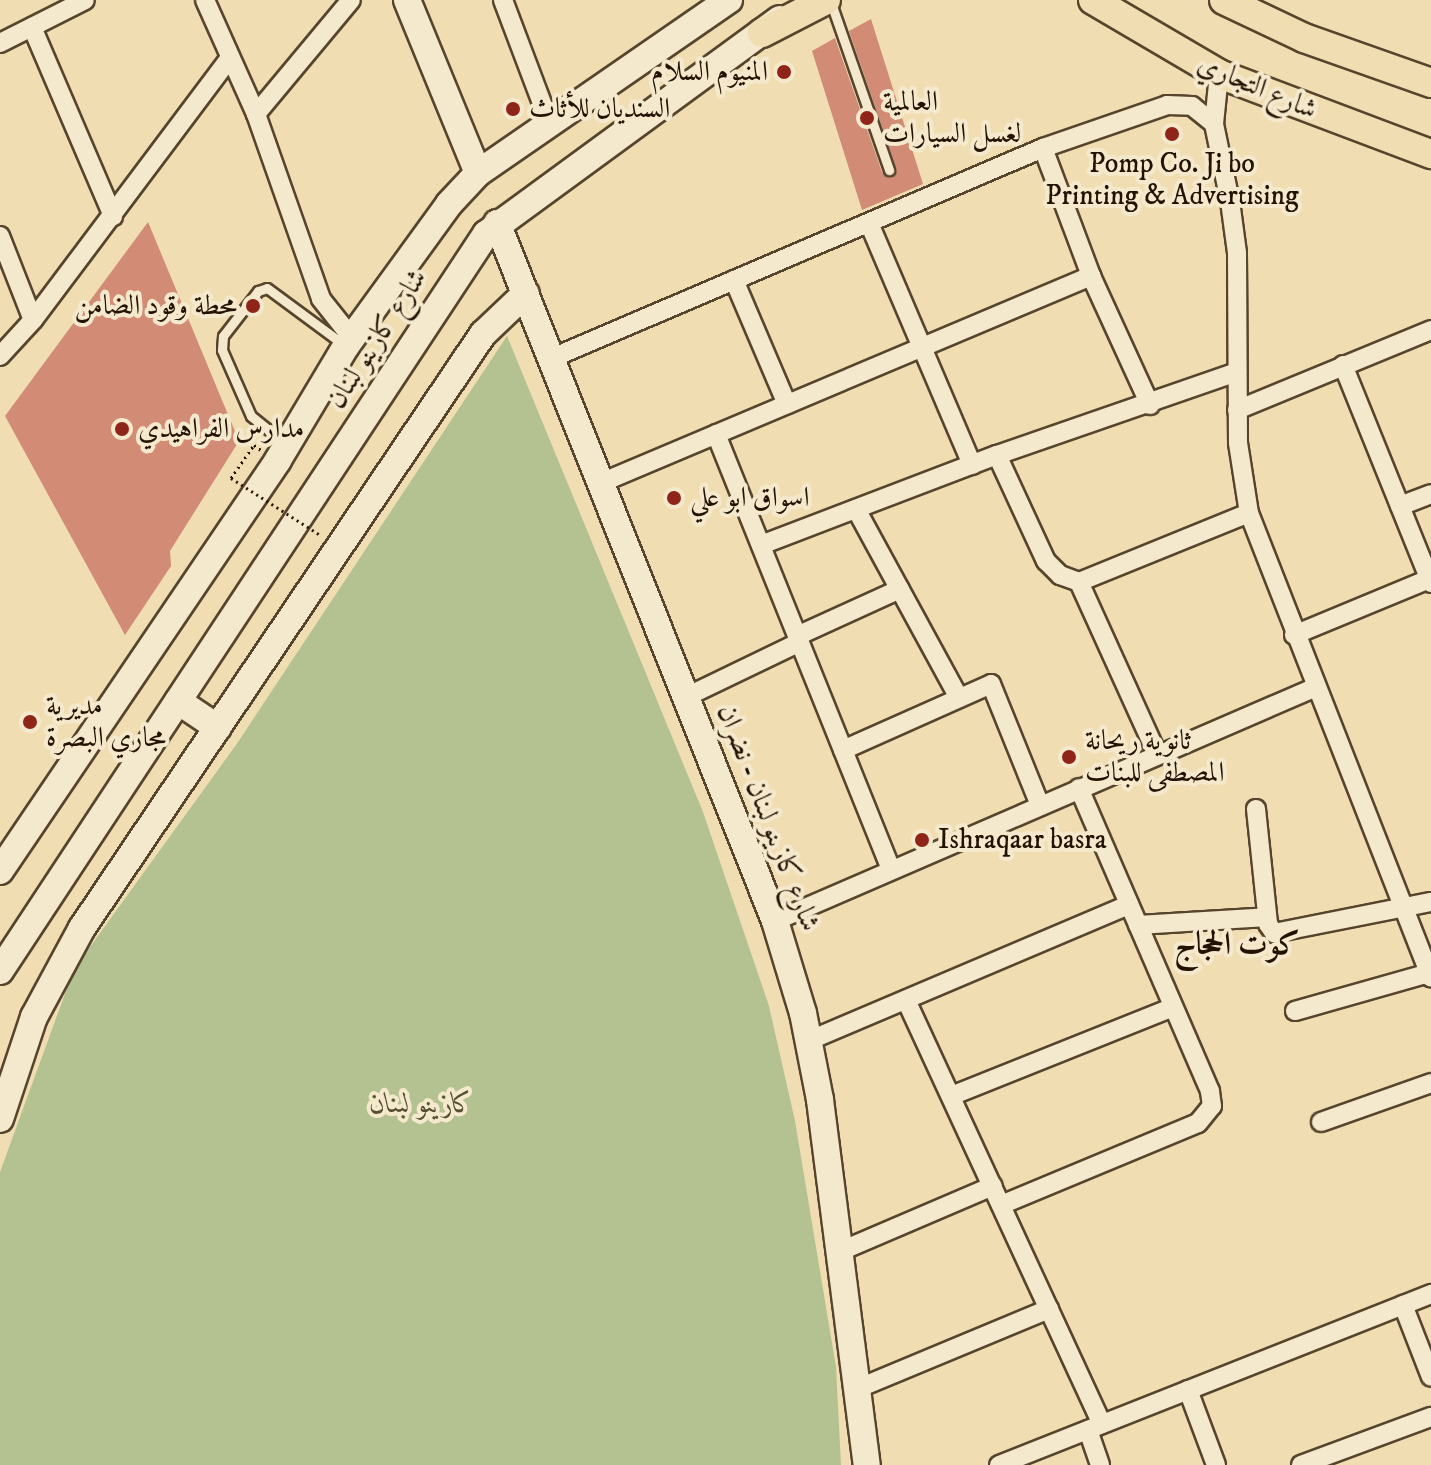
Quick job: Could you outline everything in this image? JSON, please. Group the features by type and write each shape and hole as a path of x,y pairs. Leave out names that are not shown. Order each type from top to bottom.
{"main road":[{"path":"762,33 828,0"},
{"path":"1224,0 1304,38 1426,76"},
{"name":"شارع التجاري","path":"1094,2 1219,74 1431,154"}],"street":[{"path":"0,43 85,0"},
{"path":"205,0 228,60 256,114 321,299 349,342"},
{"path":"256,114 351,0"},
{"path":"407,0 478,173"},
{"path":"503,0 549,122"},
{"name":"شارع كازينو لبنان","path":"0,871 288,445 349,342 449,204 478,173 729,0"},
{"name":"شارع كازينو لبنان","path":"0,971 475,248 497,223 805,0"},
{"path":"32,27 113,216"},
{"path":"0,356 33,320 228,60"},
{"path":"1219,74 1214,124 1237,253 1237,410 1249,513 1294,635 1430,976 1295,1011"},
{"path":"552,358 1043,148 1167,105 1192,106 1214,124"},
{"path":"1043,148 1091,276 1150,405"},
{"name":"شارع كازينو لبنان - نضران","path":"497,223 603,482 775,921 808,1041 841,1251 867,1465"},
{"path":"869,223 919,349 972,465"},
{"path":"0,236 33,320"},
{"path":"603,482 1091,276"},
{"path":"734,280 787,404"},
{"path":"0,1119 26,1037 64,957 483,334 526,293"},
{"path":"1237,410 1431,330"},
{"path":"1294,635 1430,581 1343,365"},
{"path":"761,545 997,455 1150,405 1237,372"},
{"path":"716,434 891,870"},
{"path":"997,455 1046,561 1060,575 1079,582 1249,513"},
{"path":"1400,506 1431,494"},
{"path":"856,509 959,698"},
{"path":"1079,582 1157,754"},
{"path":"688,696 900,589"},
{"path":"843,750 991,684 1040,805"},
{"path":"775,921 1316,687"},
{"path":"178,701 218,728"},
{"path":"1001,1205 1204,1119 1213,1098 1079,788"},
{"path":"1256,809 1267,917 1270,929 1280,935 1431,902"},
{"path":"808,1041 1129,905"},
{"path":"1138,925 1267,917"},
{"path":"906,1000 1049,1309 1095,1427 1100,1465"},
{"path":"951,1096 1173,1007"},
{"path":"1321,1122 1431,1083"},
{"path":"841,1251 993,1186"},
{"path":"999,1465 1431,1294"},
{"path":"1403,1305 1431,1377"},
{"path":"859,1388 1049,1309"},
{"path":"1188,1390 1216,1465"},
{"path":"1301,1465 1334,1459 1431,1417"}],"lane":[{"path":"828,0 889,170"},
{"path":"288,445 251,416 222,350 223,336 258,291 267,288 349,342"}],"path":[{"path":"254,445 231,478 320,535"}],"green space":[{"name":"كازينو لبنان","path":"507,336 703,812 769,1006 795,1121 836,1367 841,1465 0,1465 0,1172 74,969 236,745"}],"building":[{"name":"العالمية لغسل السيارات","path":"871,19 923,184 862,210 812,51 835,38 882,172 892,177 896,168 849,31"},
{"name":"مدارس الفراهيدي","path":"148,222 239,441 170,551 171,566 125,635 5,416"}],"place":[{"name":"المنيوم السلام","path":"784,72"},
{"name":"السنديان للأثاث","path":"513,109"},
{"name":"العالمية لغسل السيارات","path":"867,118"},
{"name":"Pomp Co. Ji bo Printing & Advertising","path":"1172,134"},
{"name":"محطة وقود الضامن","path":"253,306"},
{"name":"مدارس الفراهيدي","path":"122,429"},
{"name":"اسواق ابو علي","path":"674,498"},
{"name":"مديرية مجاري البصرة","path":"30,722"},
{"name":"ثانوية ريحانة المصطفى للبنات","path":"1069,757"},
{"name":"Ishraqaar basra","path":"922,840"}],"district":[{"name":"كوت الحجاج","path":"1237,945"}]}
